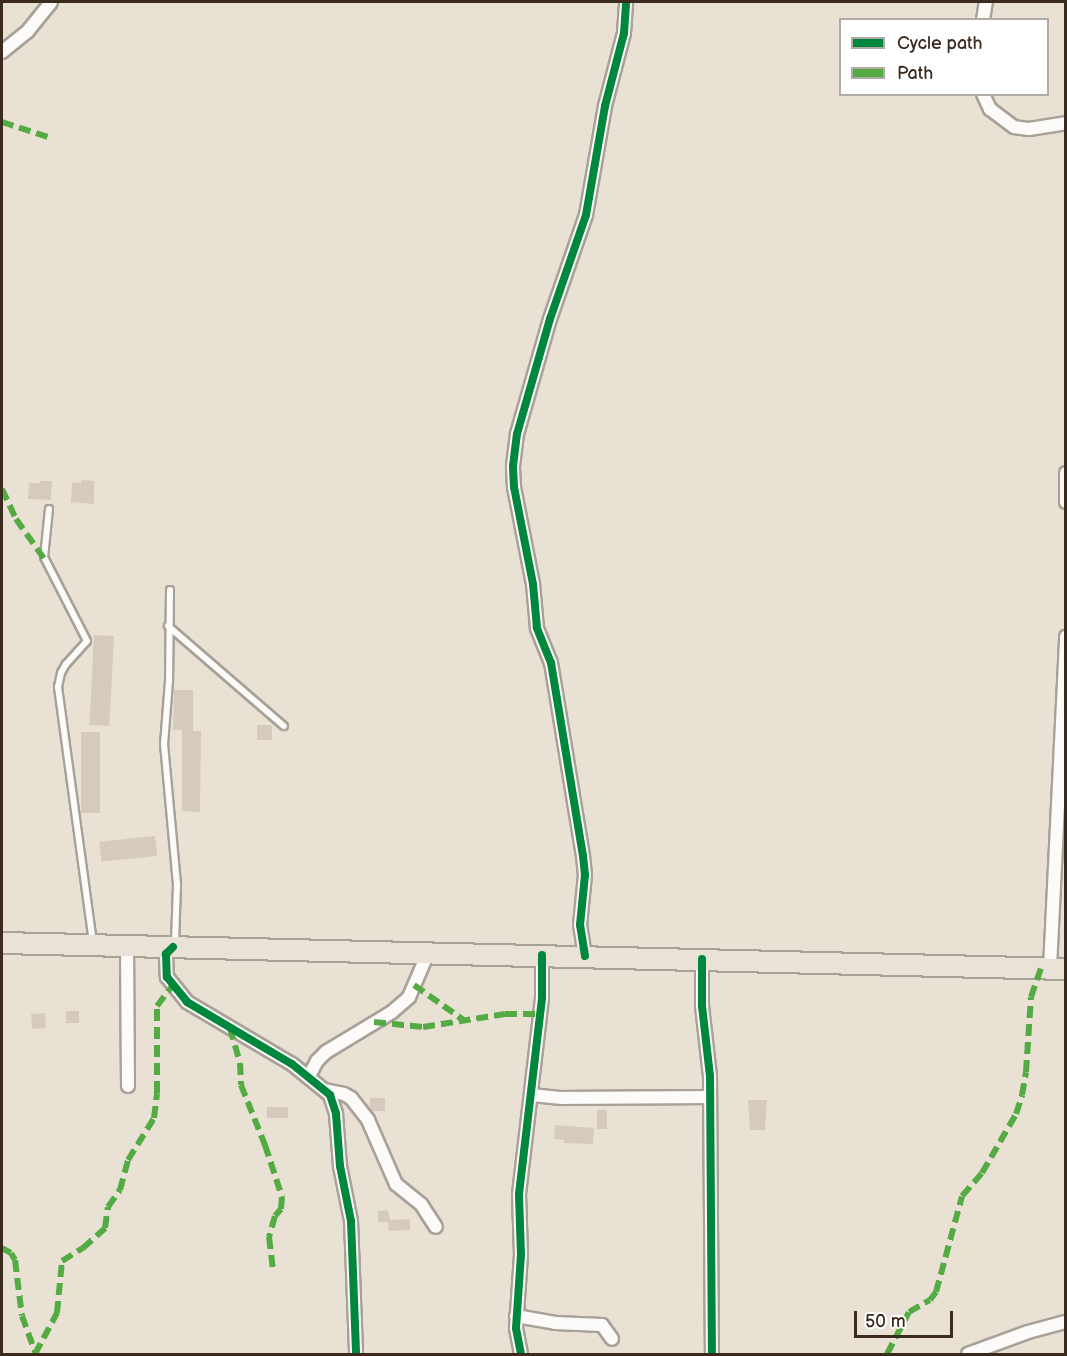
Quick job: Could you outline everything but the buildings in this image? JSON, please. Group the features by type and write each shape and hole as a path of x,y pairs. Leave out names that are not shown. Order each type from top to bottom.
{"main road":[{"path":"2,943 1058,969"}],"street":[{"path":"2,52 27,32 51,2"},
{"path":"585,956 580,925 585,875 583,856 551,663 537,628 533,584 513,487 513,466 517,434 534,374 586,215 605,106 624,33 626,2"},
{"path":"983,18 986,2"},
{"path":"984,96 990,109 1014,127 1029,129 1065,123"},
{"path":"1065,473 1065,502"},
{"path":"1058,969 1065,636"},
{"path":"127,945 128,1086"},
{"path":"174,947 166,954 166,977 187,1002 309,1076 330,1095 336,1114 340,1166 351,1221 356,1354"},
{"path":"309,1076 317,1061 326,1052 392,1012 409,997 428,952"},
{"path":"521,1354 517,1341 516,1316 521,1255 519,1194 531,1095 533,1056 542,998 542,955"},
{"path":"702,959 702,1006 710,1076 708,1097 712,1354"},
{"path":"325,1090 344,1094 368,1119 396,1184 420,1204 436,1227"},
{"path":"531,1095 562,1098 708,1097"},
{"path":"516,1316 555,1323 602,1325 612,1339"},
{"path":"968,1354 1028,1332 1065,1322"}],"lane":[{"path":"49,509 44,557 87,641 66,664 58,687 93,945"},
{"path":"170,590 169,681 164,744 177,885 174,947"},
{"path":"168,626 284,726"}],"marked path":[{"path":"2,122 48,137"},
{"path":"2,489 16,519 45,560"},
{"path":"887,1354 909,1312 930,1300 936,1292 962,1196 982,1173 1016,1114 1026,1072 1031,997 1041,968"},
{"path":"414,985 465,1021"},
{"path":"35,1354 57,1313 62,1261 83,1248 105,1228 108,1207 120,1190 128,1160 154,1118 157,1093 157,1006 172,986"},
{"path":"374,1022 423,1027 505,1014 540,1014"},
{"path":"230,1028 240,1063 241,1085 265,1145 282,1197 281,1209 275,1216 269,1237 273,1271"},
{"path":"2,1248 11,1253 15,1260 22,1316 35,1352"}],"cycle path":[{"path":"585,956 580,925 585,875 583,856 551,663 537,628 533,584 514,487 513,466 517,434 550,319 586,215 605,106 624,33 626,2"},
{"path":"173,947 166,954 167,977 187,1002 292,1064 330,1095 336,1114 340,1166 351,1221 356,1354"},
{"path":"521,1354 516,1328 521,1255 519,1194 542,998 542,955"},
{"path":"702,959 702,1006 710,1076 712,1354"}]}
